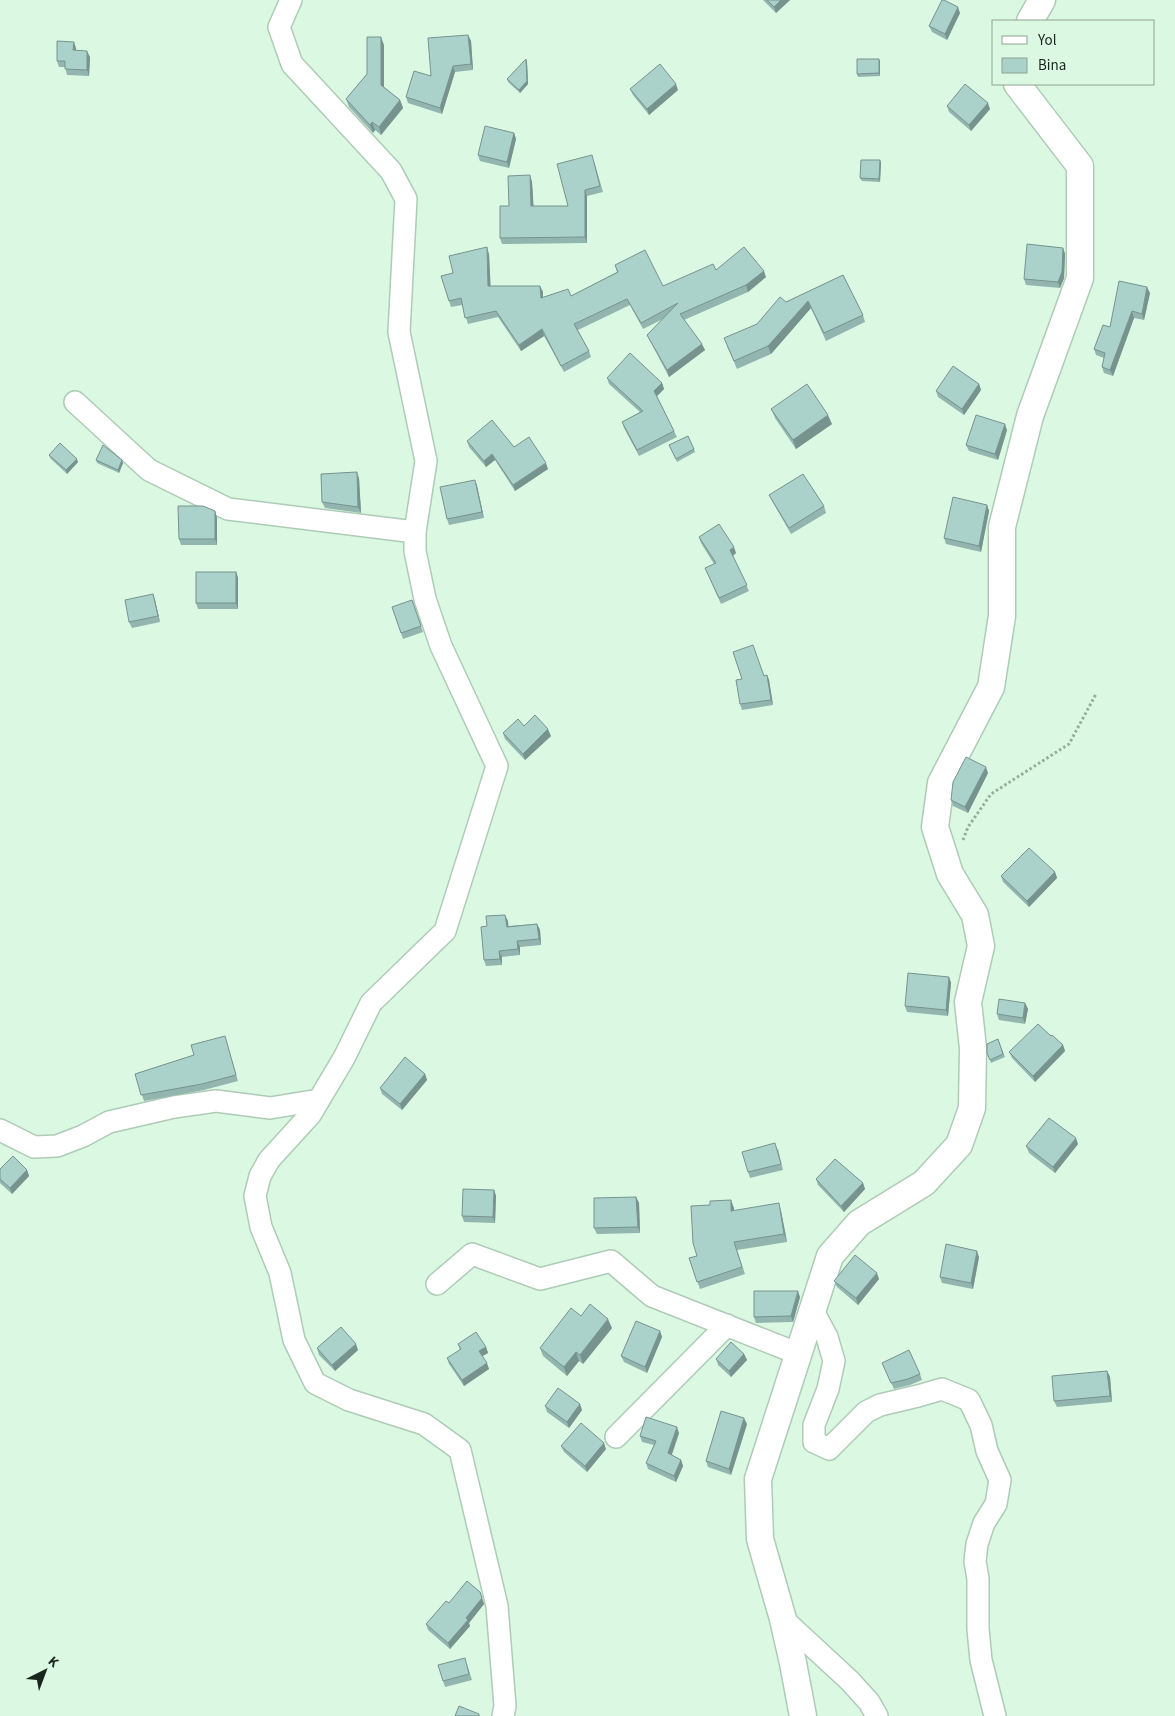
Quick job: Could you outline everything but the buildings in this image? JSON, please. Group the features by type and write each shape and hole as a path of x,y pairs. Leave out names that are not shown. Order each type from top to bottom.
{"street":[{"path":"291,0 279,27 292,64 391,171 406,198 399,332 426,461 415,532 415,551 425,599 442,646 497,766 445,932 370,1003 344,1058 310,1115 269,1160 260,1176 255,1196 260,1227 280,1273 294,1340 315,1383 349,1400 424,1424 460,1450 497,1606 505,1706 503,1716"},
{"path":"1031,20 1042,0"},
{"path":"803,1716 783,1619 760,1539 758,1479 830,1256 859,1223 924,1183 959,1145 972,1108 973,1048 968,1002 981,946 975,915 950,874 936,827 942,783 991,687 1002,616 1002,527 1030,416 1080,278 1080,166 1018,85"},
{"path":"75,402 149,470 228,510 415,532"},
{"path":"0,1130 34,1147 57,1146 110,1122 174,1107 216,1100 270,1108 319,1100"},
{"path":"437,1284 472,1254 540,1279 611,1261 652,1296 799,1354"},
{"path":"813,1311 827,1337 834,1361 828,1389 814,1425 814,1442 829,1449 866,1412 880,1405 942,1389 969,1400 982,1425 987,1451 1000,1480 996,1504 984,1523 977,1544 976,1562 980,1660 995,1716"},
{"path":"616,1437 727,1325"},
{"path":"783,1619 850,1681 869,1702 877,1716"}],"path":[{"path":"962,842 968,827 991,794 1069,744 1096,694"}]}
